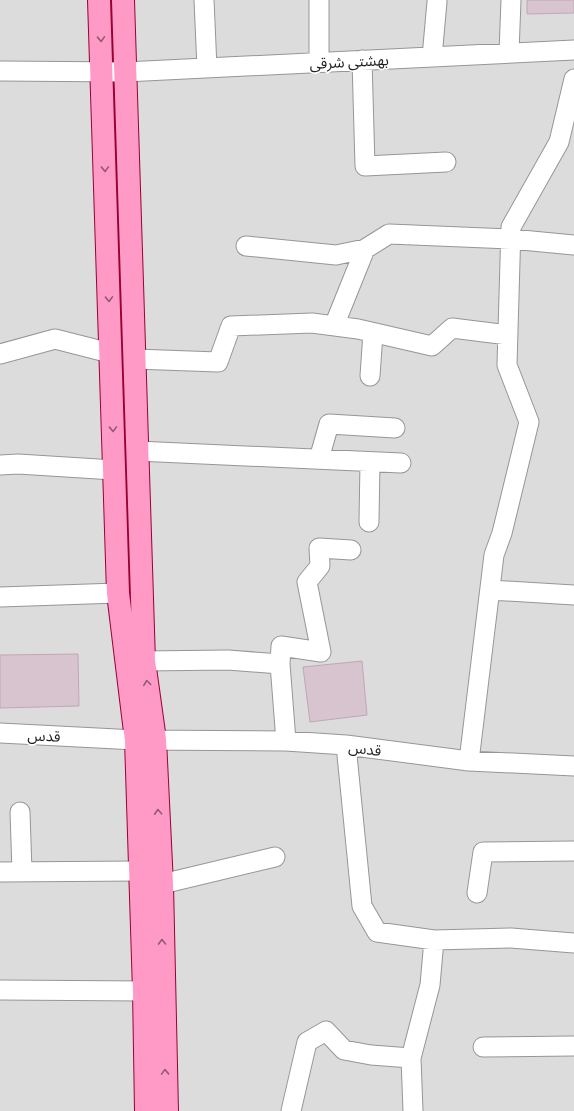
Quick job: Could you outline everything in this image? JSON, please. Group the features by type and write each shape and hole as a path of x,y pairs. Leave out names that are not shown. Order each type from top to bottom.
{"main road":[{"path":"99,0 118,593 145,740 162,884 167,1111"},
{"path":"123,0 144,661 145,740 140,870 146,1111"}],"street":[{"path":"204,0 207,68"},
{"path":"319,0 319,62"},
{"path":"509,53 510,0"},
{"path":"432,57 437,2"},
{"name":"بهشتی شرقی","path":"102,72 574,50"},
{"path":"362,60 364,166 446,162"},
{"path":"0,71 102,72"},
{"path":"469,761 494,555 502,532 529,422 507,365 511,226 559,142 574,79"},
{"path":"246,246 336,255 365,249 389,234 511,239 574,245"},
{"path":"334,326 365,249"},
{"path":"134,359 218,362 231,326 312,323 373,333 432,346 452,328 508,335"},
{"path":"370,376 373,333"},
{"path":"0,354 55,338 110,353"},
{"path":"319,460 329,424 395,428"},
{"path":"137,451 401,463"},
{"path":"369,522 370,462"},
{"path":"0,465 18,464 114,470"},
{"path":"286,741 280,646 321,652 307,582 320,566 319,548 351,550"},
{"path":"490,590 574,595"},
{"path":"0,597 118,593"},
{"path":"144,661 228,660 280,664"},
{"name":"قدس","path":"0,733 145,740 286,741 346,745 469,761 574,766"},
{"path":"346,745 362,906 377,932 434,940 510,938 574,943"},
{"path":"20,812 22,871"},
{"path":"477,893 483,852 574,851"},
{"path":"162,884 275,857"},
{"path":"0,872 140,870"},
{"path":"413,1111 411,1058 430,985 434,940"},
{"path":"0,990 144,991"},
{"path":"291,1111 306,1042 326,1031 344,1050 371,1055 411,1058"},
{"path":"483,1047 574,1046"}],"shaded area":[{"path":"0,0 574,0 574,1111 0,1111"}],"building":[{"path":"527,0 574,0 574,13 527,14"},
{"path":"78,654 79,706 0,708 0,655"},
{"path":"362,661 367,715 310,722 303,667"}]}
